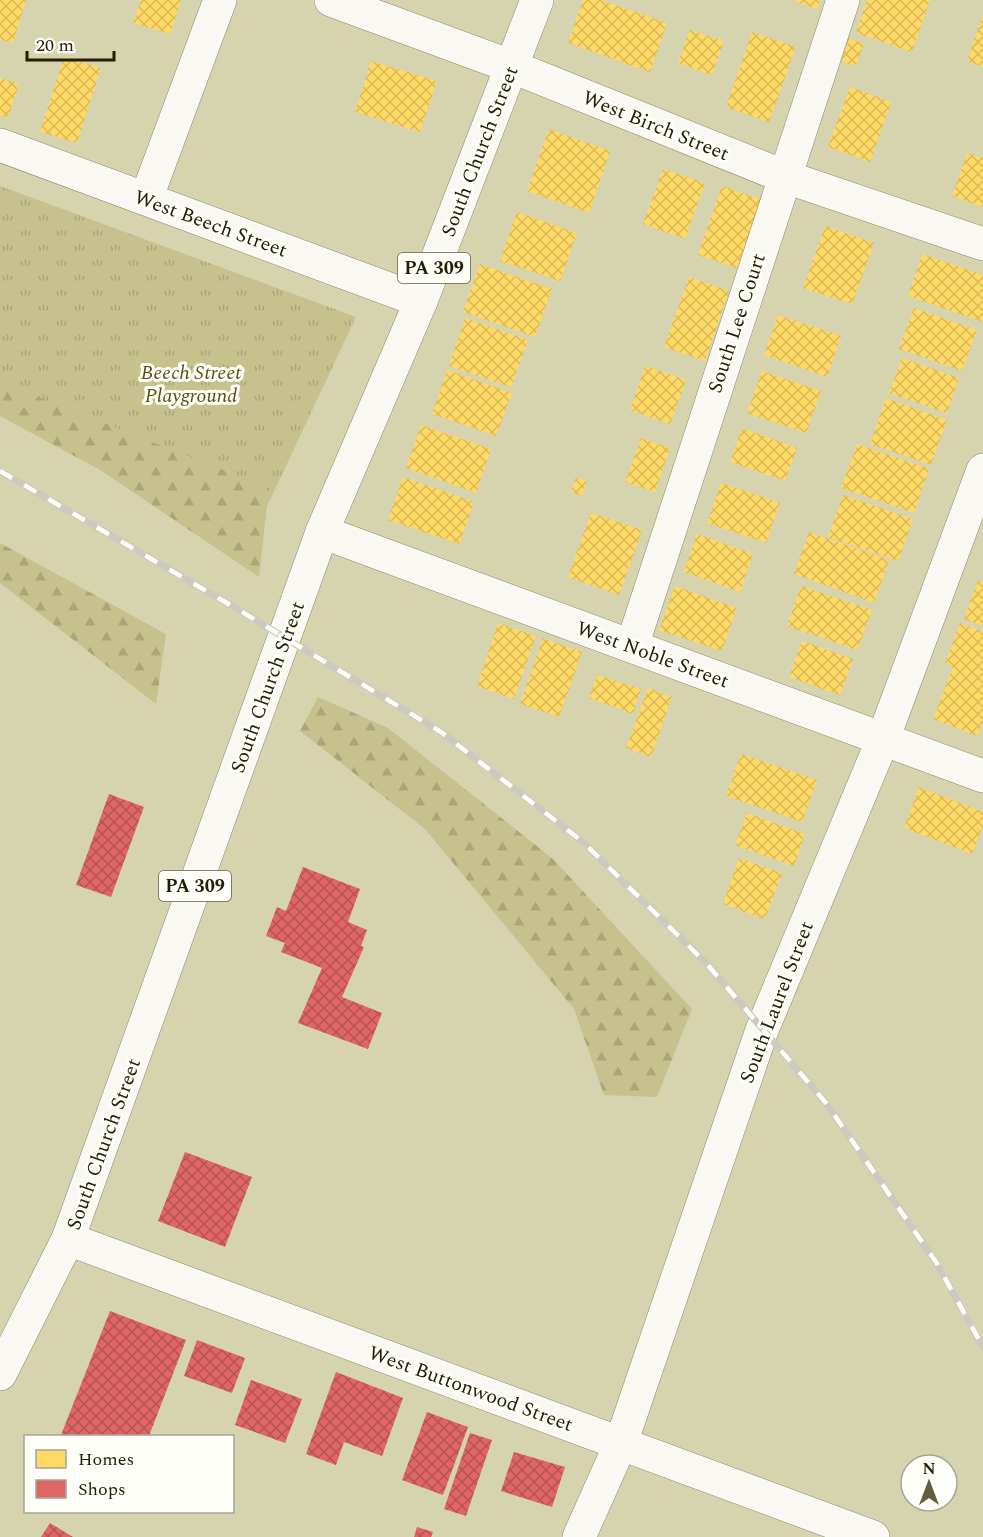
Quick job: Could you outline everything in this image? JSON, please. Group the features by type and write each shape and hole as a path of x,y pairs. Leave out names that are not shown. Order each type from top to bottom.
{"main road":[{"path":"146,199 220,0"},
{"name":"West Birch Street","path":"330,0 513,67 783,176 983,243"},
{"name":"South Church Street","path":"0,1374 68,1239 322,532 421,301 537,0"},
{"name":"South Lee Court","path":"632,646 783,176 843,0"},
{"name":"West Beech Street","path":"0,145 421,301"},
{"name":"South Laurel Street","path":"579,1537 621,1443 762,1030 883,739 977,503 983,470"},
{"name":"West Noble Street","path":"322,532 983,776"},
{"name":"West Buttonwood Street","path":"68,1239 873,1537"}],"green space":[{"name":"Beech Street Playground","path":"0,186 356,317 246,551 0,412"},
{"path":"0,382 269,488 259,577 100,470 0,416"},
{"path":"0,543 166,634 156,704 0,583"},
{"path":"318,697 388,728 553,859 692,1009 657,1097 604,1095 574,1009 425,829 300,731"}],"building: Homes":[{"path":"0,0 26,0 13,43 0,39"},
{"path":"141,0 181,0 170,34 133,23"},
{"path":"583,0 601,0 667,23 650,72 568,43"},
{"path":"792,0 820,0 817,9"},
{"path":"867,0 930,0 912,52 856,33"},
{"path":"983,15 983,67 967,61"},
{"path":"690,30 724,41 712,75 678,63"},
{"path":"752,32 796,47 769,122 726,107"},
{"path":"842,36 864,44 856,66 834,59"},
{"path":"64,57 101,68 77,143 40,132"},
{"path":"371,61 437,81 420,132 355,112"},
{"path":"0,78 19,84 8,118 0,116"},
{"path":"850,87 891,102 870,162 828,147"},
{"path":"549,129 610,151 589,213 527,191"},
{"path":"967,153 983,158 983,207 952,196"},
{"path":"663,169 705,183 685,239 643,224"},
{"path":"722,186 768,202 744,271 698,255"},
{"path":"517,212 577,233 560,281 500,261"},
{"path":"825,226 874,243 852,304 803,288"},
{"path":"922,254 983,275 983,322 908,296"},
{"path":"480,264 552,289 535,337 463,312"},
{"path":"689,277 729,291 705,361 664,347"},
{"path":"914,308 977,330 962,371 899,349"},
{"path":"778,315 841,336 827,377 764,355"},
{"path":"465,318 528,340 511,387 449,366"},
{"path":"902,358 959,378 947,413 889,393"},
{"path":"645,366 686,380 670,424 630,410"},
{"path":"447,370 512,393 496,436 432,414"},
{"path":"762,371 821,391 806,433 747,413"},
{"path":"886,398 947,420 931,465 870,444"},
{"path":"421,425 491,449 476,493 406,468"},
{"path":"742,428 797,448 785,481 730,462"},
{"path":"641,438 670,448 655,492 625,482"},
{"path":"857,444 929,469 914,513 841,488"},
{"path":"403,477 474,502 459,544 388,520"},
{"path":"576,477 587,481 582,496 571,492"},
{"path":"721,483 780,503 766,543 707,523"},
{"path":"843,495 913,519 898,561 828,537"},
{"path":"591,513 642,530 619,595 568,577"},
{"path":"809,532 889,560 874,603 794,574"},
{"path":"697,534 753,554 740,592 684,572"},
{"path":"978,580 983,582 983,626 964,619"},
{"path":"675,586 737,608 722,651 659,630"},
{"path":"801,586 872,610 857,650 787,626"},
{"path":"498,623 536,636 514,699 477,686"},
{"path":"960,623 983,632 983,722 977,736 933,719 953,667 945,663"},
{"path":"543,638 582,652 559,717 520,704"},
{"path":"802,641 853,659 840,695 789,677"},
{"path":"597,675 641,689 633,714 589,698"},
{"path":"648,688 672,697 651,757 626,748"},
{"path":"741,754 817,780 802,822 726,796"},
{"path":"919,787 983,812 983,825 972,854 904,828"},
{"path":"747,813 805,834 794,866 735,845"},
{"path":"739,858 782,873 765,919 723,904"}],"building: Shops":[{"path":"109,794 144,807 111,897 76,885"},
{"path":"303,867 360,889 348,922 367,930 361,946 364,947 342,997 382,1013 368,1049 298,1023 322,968 281,952 285,943 266,936 277,907 286,911"},
{"path":"185,1152 252,1177 225,1247 158,1221"},
{"path":"110,1311 186,1340 149,1435 61,1435"},
{"path":"197,1340 245,1358 232,1393 184,1376"},
{"path":"336,1372 403,1398 382,1456 344,1442 336,1465 306,1454"},
{"path":"251,1380 302,1399 285,1443 235,1425"},
{"path":"427,1412 468,1427 443,1495 402,1480"},
{"path":"470,1433 492,1440 466,1516 444,1509"},
{"path":"514,1452 565,1467 552,1507 501,1491"},
{"path":"50,1523 73,1537 41,1537"},
{"path":"417,1527 433,1532 431,1537 414,1537"}],"railway":[{"path":"0,471 239,610 441,732 583,842 706,963 826,1103 936,1262 983,1347"}]}
